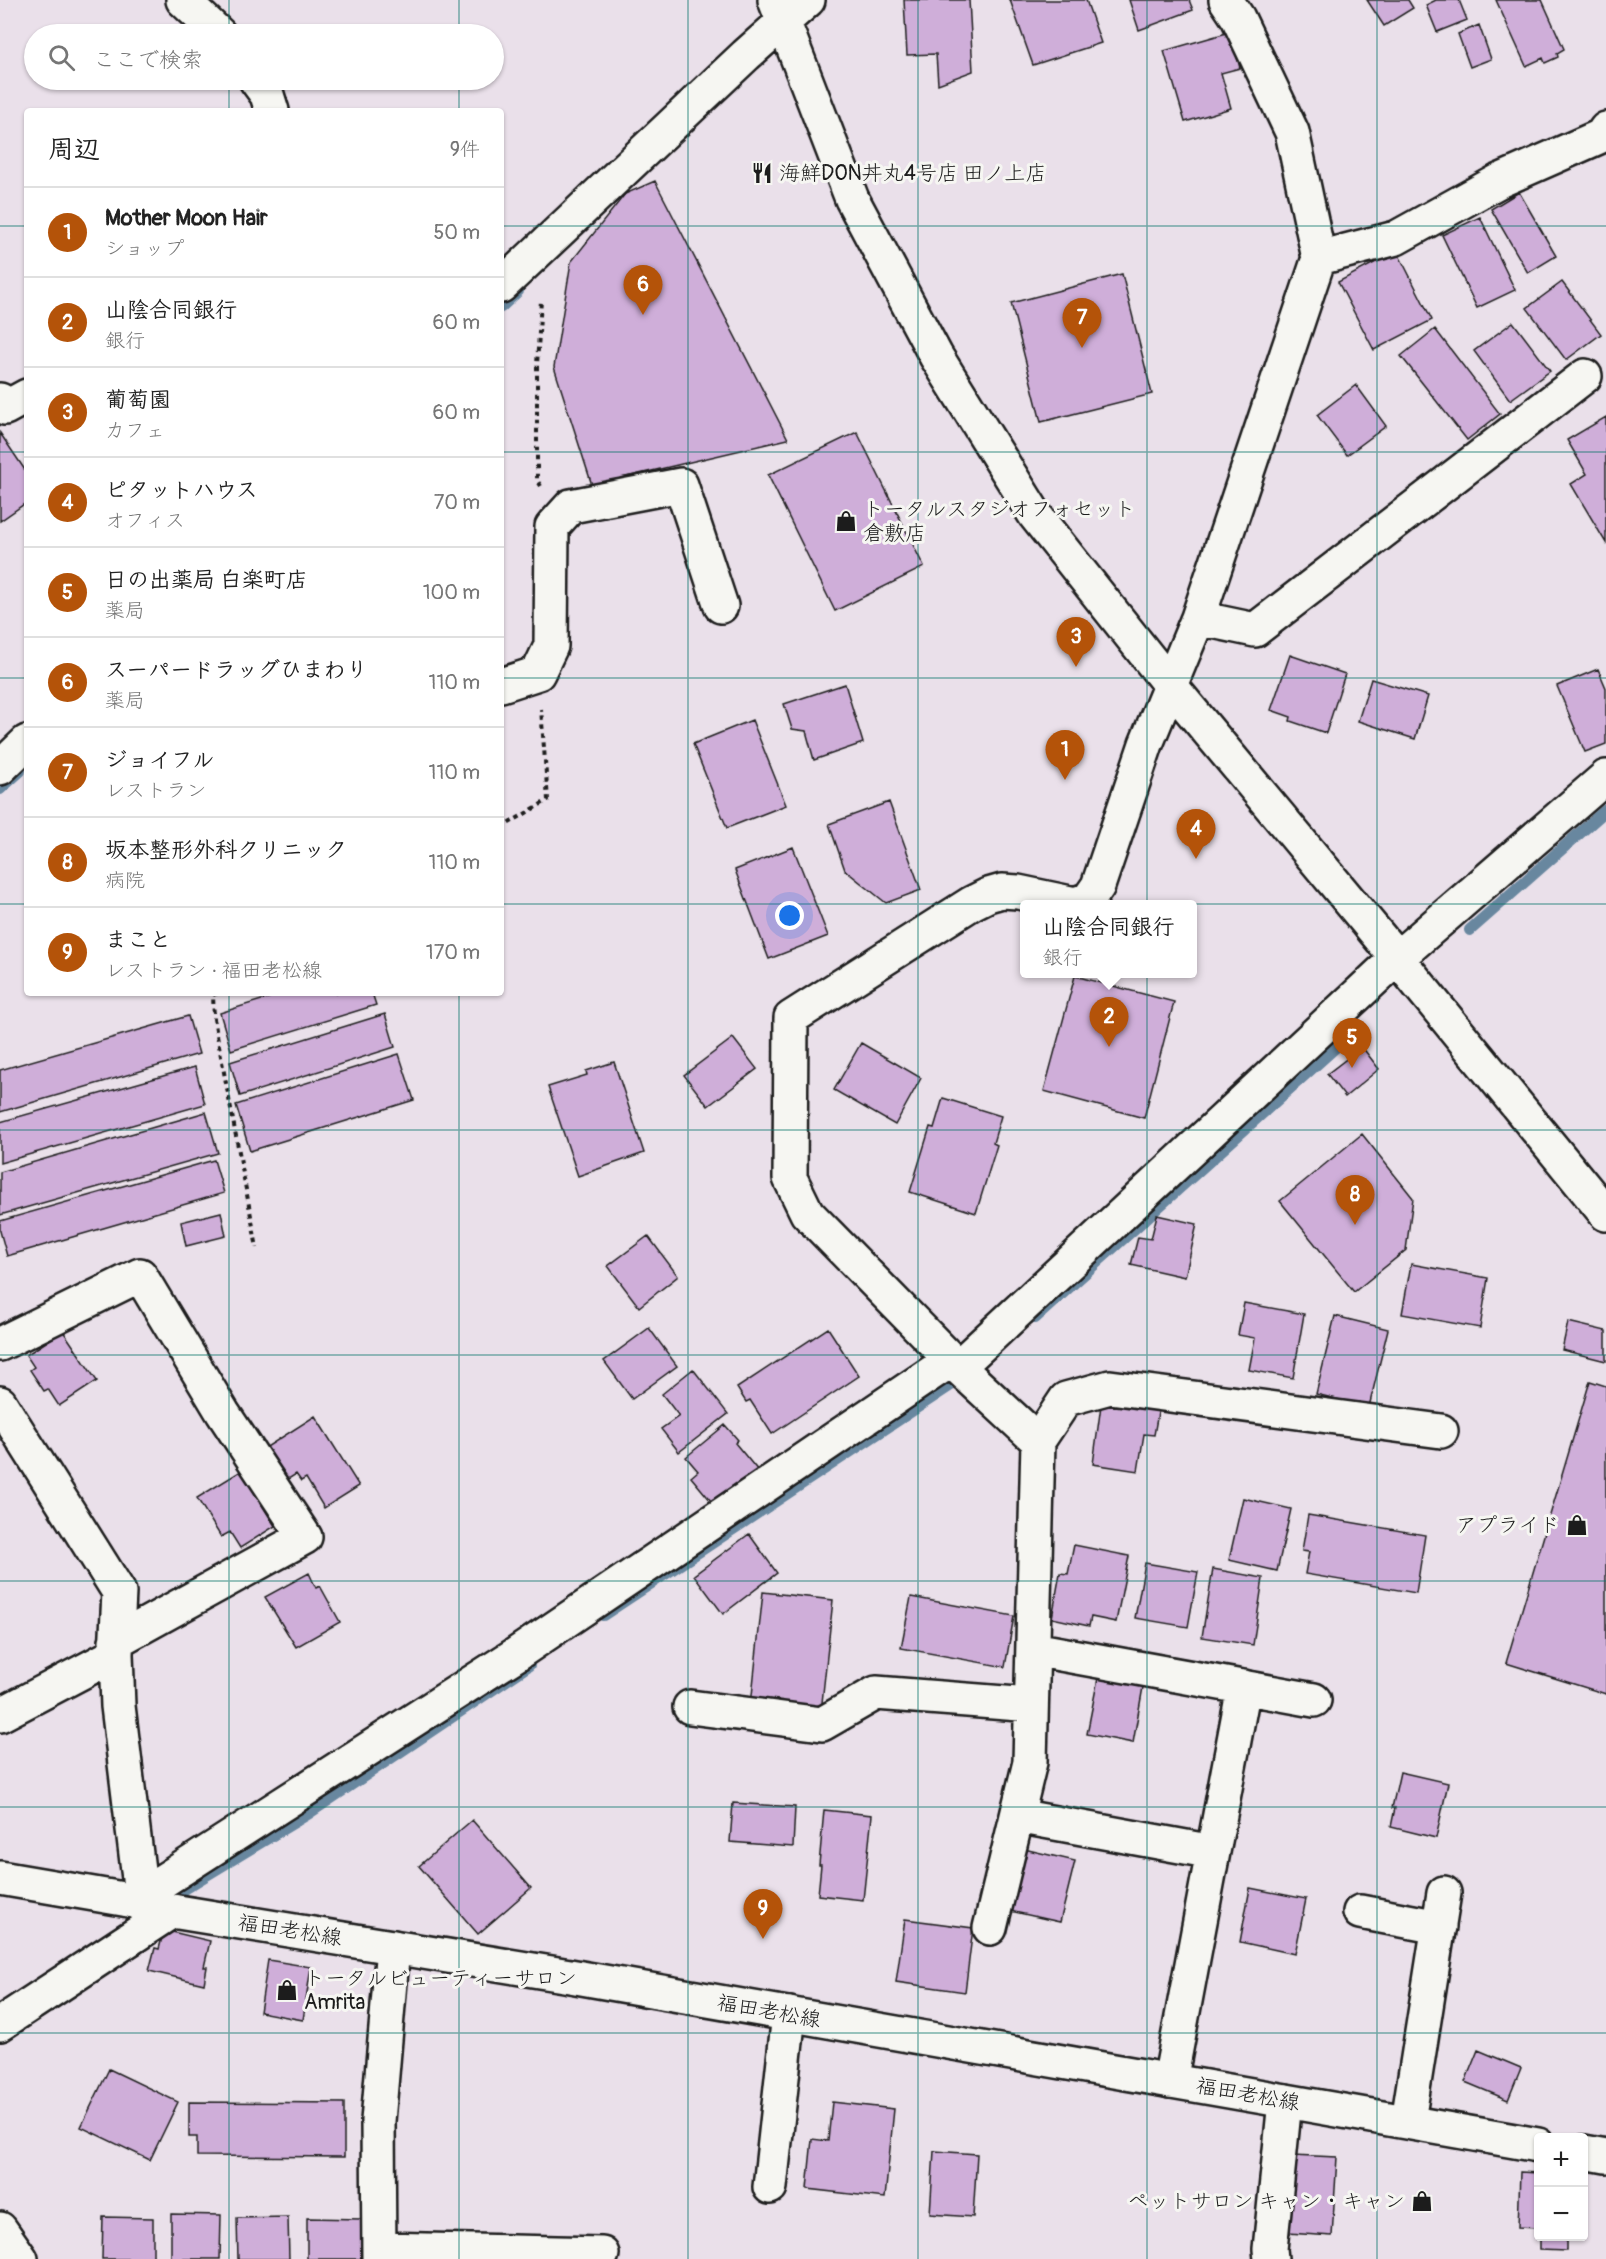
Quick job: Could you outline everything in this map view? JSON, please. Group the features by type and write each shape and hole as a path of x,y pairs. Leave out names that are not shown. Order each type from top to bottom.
{"street":[{"path":"183,0 208,24"},
{"path":"504,283 778,10 808,0"},
{"path":"1086,900 1098,886 1146,744 1198,618 1318,258 1292,132 1238,18 1226,0"},
{"path":"778,10 852,199 936,356 1035,515 1170,685 1606,1214"},
{"path":"263,90 271,108"},
{"path":"1318,258 1396,238 1499,181 1600,136 1606,129"},
{"path":"1198,618 1255,630 1585,376"},
{"path":"0,400 5,408 24,398"},
{"path":"504,684 538,673 551,646 552,527 571,506 681,485 721,606"},
{"path":"0,768 24,745"},
{"path":"0,2024 149,1904 515,1655 962,1370 1397,958 1606,777"},
{"path":"1038,1442 962,1370 807,1213 790,1178 791,1018 988,895 1002,891 1017,892 1056,900"},
{"path":"0,1344 140,1275 223,1413 305,1537 0,1715"},
{"path":"990,1928 1030,1762 1038,1442 1066,1400 1110,1387 1441,1431"},
{"path":"0,1403 119,1592 116,1648 118,1706 149,1904"},
{"path":"1033,1649 1314,1700"},
{"path":"1170,2081 1244,1687"},
{"path":"690,1707 822,1724 876,1693 1032,1705"},
{"path":"1017,1816 1213,1852"},
{"name":"福田老松線","path":"0,1878 1534,2144"},
{"path":"1408,2121 1444,1893"},
{"path":"1360,1912 1439,1927"},
{"path":"393,1947 378,2121 380,2254 602,2254"},
{"path":"770,2187 789,2014"},
{"path":"1271,2259 1270,2249 1285,2101"},
{"path":"1588,2153 1606,2156"},
{"path":"0,2229 21,2259"}],"path":[{"path":"541,298 537,365 537,480 561,515"},
{"path":"504,826 548,800 538,673"},
{"path":"213,996 214,1019 257,1248"}],"building":[{"path":"904,0 969,0 973,71 938,84 936,54 907,55"},
{"path":"1010,0 1086,0 1101,43 1033,65"},
{"path":"1129,0 1189,0 1193,10 1139,30"},
{"path":"1367,0 1408,0 1413,8 1384,26"},
{"path":"1436,0 1459,0 1467,20 1437,32 1426,5"},
{"path":"1496,0 1542,0 1564,49 1557,53 1558,57 1545,63 1543,58 1526,66"},
{"path":"1479,25 1491,59 1470,67 1458,34"},
{"path":"1230,32 1240,68 1221,73 1231,108 1185,122 1164,51"},
{"path":"655,181 788,439 592,485 554,367 571,262 625,194"},
{"path":"1519,192 1556,256 1528,273 1491,209"},
{"path":"1480,217 1515,290 1477,308 1442,235"},
{"path":"1397,251 1432,320 1374,350 1338,282"},
{"path":"1122,274 1152,394 1041,422 1011,303"},
{"path":"1562,282 1601,334 1566,360 1527,308"},
{"path":"1513,322 1550,371 1510,400 1474,351"},
{"path":"1435,329 1500,414 1467,440 1401,356"},
{"path":"1356,385 1386,426 1347,455 1317,415"},
{"path":"1606,417 1606,543 1571,484 1587,474 1567,440"},
{"name":"トータルスタジオフォセット 倉敷店","path":"857,432 924,567 835,611 768,475"},
{"path":"0,433 24,469 24,504 0,521"},
{"path":"1290,655 1345,674 1326,733 1290,721 1291,717 1271,710"},
{"path":"1598,669 1606,688 1606,744 1585,752 1557,686"},
{"path":"1371,679 1428,696 1415,739 1358,721"},
{"path":"845,684 863,743 814,760 806,731 792,729 784,704"},
{"path":"752,720 786,805 727,828 693,744"},
{"path":"889,802 921,890 886,903 845,870 829,824"},
{"path":"793,847 828,936 769,959 735,870"},
{"path":"1074,978 1083,978 1174,1002 1144,1118 1044,1091"},
{"path":"274,996 373,996 376,1005 231,1050 220,1013"},
{"path":"385,1014 395,1047 240,1096 230,1062"},
{"path":"188,1016 199,1054 0,1112 0,1070"},
{"path":"733,1038 757,1069 708,1106 684,1075"},
{"path":"861,1043 921,1078 895,1125 834,1090"},
{"path":"1362,1047 1379,1069 1345,1097 1327,1074"},
{"path":"399,1054 414,1100 250,1151 236,1105"},
{"path":"614,1062 644,1153 578,1176 548,1087 587,1075 586,1071"},
{"path":"195,1067 205,1104 0,1163 0,1122"},
{"path":"943,1098 1001,1116 993,1143 997,1145 976,1213 910,1192 930,1127 934,1128"},
{"path":"206,1112 218,1153 0,1215 0,1172"},
{"path":"1362,1134 1413,1198 1406,1250 1354,1292 1280,1201"},
{"path":"214,1160 224,1193 7,1256 0,1231 0,1221"},
{"path":"221,1212 226,1236 186,1246 181,1222"},
{"path":"1157,1215 1197,1224 1185,1277 1131,1265 1138,1237 1151,1239"},
{"path":"648,1236 678,1276 639,1307 608,1266"},
{"path":"1411,1264 1488,1278 1480,1328 1402,1314"},
{"path":"1244,1303 1304,1314 1293,1378 1249,1370 1255,1338 1238,1335"},
{"path":"1335,1316 1388,1329 1369,1407 1316,1394"},
{"path":"1568,1322 1606,1331 1606,1361 1562,1350"},
{"path":"649,1328 677,1366 632,1399 604,1361"},
{"path":"828,1328 859,1376 772,1434 750,1400 746,1402 737,1388"},
{"path":"63,1331 97,1381 59,1406 48,1389 44,1391 30,1370 34,1367 26,1355"},
{"path":"693,1369 728,1414 679,1452 661,1429 679,1416 662,1394"},
{"name":"アプライド","path":"1590,1381 1606,1386 1606,1694 1506,1663"},
{"path":"1102,1398 1159,1407 1154,1435 1144,1434 1138,1471 1093,1464"},
{"path":"315,1416 359,1486 324,1508 306,1478 301,1481 296,1474 282,1483 262,1450"},
{"path":"725,1425 738,1440 735,1443 759,1472 716,1507 691,1477 698,1471 686,1457"},
{"path":"241,1471 275,1526 240,1548 230,1532 221,1537 197,1498"},
{"path":"1243,1498 1291,1509 1277,1571 1229,1560"},
{"path":"1308,1515 1425,1535 1416,1593 1305,1574 1309,1552 1302,1551"},
{"path":"749,1534 777,1573 723,1614 694,1575"},
{"path":"1074,1545 1129,1556 1116,1622 1091,1617 1089,1626 1052,1618 1060,1573 1068,1574"},
{"path":"1145,1563 1198,1572 1188,1627 1135,1618"},
{"path":"1213,1569 1263,1578 1253,1645 1202,1637"},
{"path":"309,1573 316,1588 320,1586 340,1622 296,1647 265,1597"},
{"path":"763,1592 833,1600 821,1712 751,1705"},
{"path":"911,1597 1014,1616 1005,1667 901,1648"},
{"path":"1098,1678 1143,1687 1133,1743 1087,1734"},
{"path":"1400,1772 1448,1783 1436,1838 1391,1827 1395,1808 1392,1808"},
{"path":"733,1803 795,1807 793,1847 730,1842"},
{"path":"824,1810 872,1815 863,1900 818,1895"},
{"path":"472,1820 531,1888 478,1934 419,1866"},
{"path":"1024,1849 1075,1861 1060,1922 1010,1911"},
{"path":"1250,1888 1306,1899 1295,1954 1240,1942"},
{"path":"905,1919 973,1928 965,1992 896,1982"},
{"path":"164,1930 210,1941 204,1967 207,1967 204,1984 149,1971 155,1948 159,1949"},
{"path":"268,1960 311,1967 303,2020 260,2012"},
{"path":"1478,2050 1521,2068 1508,2100 1465,2082"},
{"path":"109,2069 178,2102 150,2160 81,2127"},
{"path":"189,2102 344,2103 344,2157 197,2156 197,2137 189,2137"},
{"path":"832,2102 894,2109 885,2198 807,2189 812,2139 828,2141"},
{"path":"934,2151 977,2154 973,2217 930,2214"},
{"path":"1292,2155 1337,2157 1332,2236 1288,2233"},
{"path":"1520,2172 1534,2173 1534,2228 1518,2227"},
{"path":"171,2214 221,2215 220,2259 171,2259"},
{"path":"103,2217 153,2218 153,2259 102,2259"},
{"path":"288,2217 289,2259 238,2259 237,2218"},
{"path":"307,2218 361,2219 361,2259 307,2259"},
{"path":"1540,2241 1566,2241 1566,2251 1540,2250"}],"waterway":[{"path":"504,304 518,291"},
{"path":"0,789 20,771"},
{"path":"1470,930 1606,810"},
{"path":"1035,1318 1359,1026"},
{"path":"603,1615 966,1375"},
{"path":"160,1903 309,1813 529,1665"}],"place":[{"name":"海鮮DON丼丸4号店 田ノ上店","path":"762,173"},
{"name":"スーパードラッグひまわり","path":"643,315"},
{"name":"ジョイフル","path":"1082,348"},
{"name":"トータルスタジオフォセット 倉敷店","path":"846,521"},
{"name":"葡萄園","path":"1076,667"},
{"name":"Mother Moon Hair","path":"1065,780"},
{"name":"ピタットハウス","path":"1196,859"},
{"name":"山陰合同銀行","path":"1109,1047"},
{"name":"日の出薬局 白楽町店","path":"1352,1068"},
{"name":"坂本整形外科クリニック","path":"1355,1225"},
{"name":"アプライド","path":"1577,1525"},
{"name":"まこと","path":"763,1939"},
{"name":"トータルビューティーサロン Amrita","path":"287,1990"},
{"name":"ペットサロン キャン・キャン","path":"1422,2201"}]}
